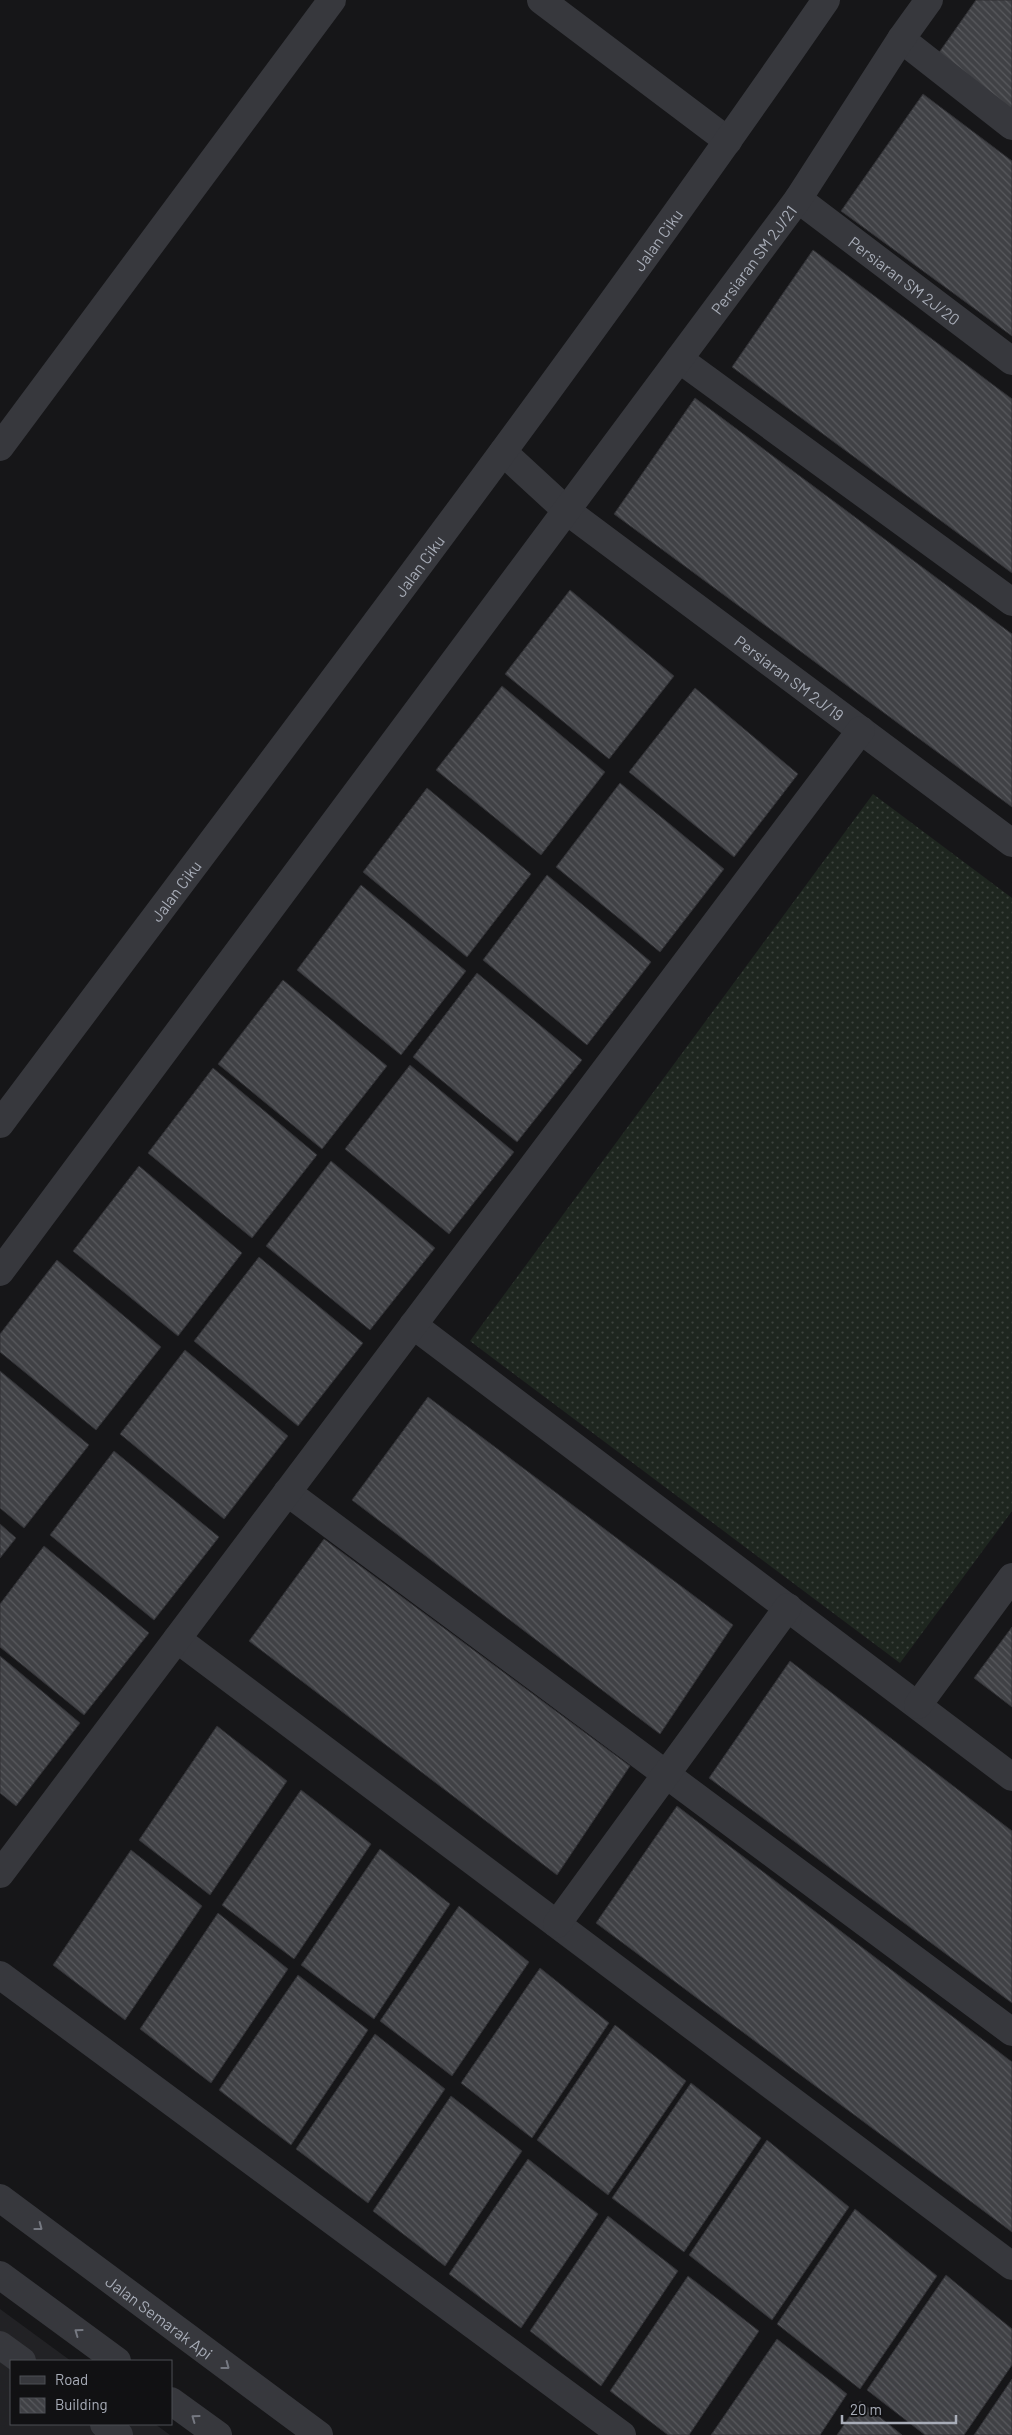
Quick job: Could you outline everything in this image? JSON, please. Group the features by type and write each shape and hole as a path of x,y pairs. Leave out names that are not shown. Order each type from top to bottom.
{"street":[{"path":"0,447 332,0"},
{"path":"541,0 728,141"},
{"name":"Jalan Ciku","path":"0,1124 503,452 728,141 826,0"},
{"name":"Persiaran SM 2J/21","path":"0,1272 798,199 929,0"},
{"path":"901,40 1012,126"},
{"name":"Persiaran SM 2J/20","path":"798,199 1012,361"},
{"path":"680,359 1012,602"},
{"name":"Persiaran SM 2J/19","path":"503,452 567,511 1012,843"},
{"path":"0,1874 861,730"},
{"path":"413,1325 1012,1776"},
{"path":"288,1492 1012,2032"},
{"path":"918,1705 1012,1577"},
{"path":"557,1924 788,1608"},
{"path":"177,1639 1012,2266"},
{"path":"0,1975 622,2435"},
{"name":"Jalan Semarak Api","path":"0,2198 319,2435"},
{"path":"0,2275 116,2360"},
{"path":"0,2345 21,2360"},
{"path":"172,2402 218,2435"},
{"path":"105,2425 119,2435"}],"shaded area":[{"path":"873,794 1012,898 1012,1511 900,1663 470,1341"},
{"path":"0,2309 70,2360 10,2360 10,2425 156,2425 170,2435 0,2435"}],"building":[{"path":"976,0 1012,0 1012,119 933,61"},
{"path":"923,94 1012,161 1012,336 841,211"},
{"path":"813,250 1012,399 1012,573 732,367"},
{"path":"695,398 1012,634 1012,807 614,514"},
{"path":"570,590 674,676 609,759 505,674"},
{"path":"502,686 605,772 541,855 436,770"},
{"path":"695,688 798,774 734,857 629,772"},
{"path":"620,783 724,869 660,952 556,867"},
{"path":"427,788 531,874 467,957 363,872"},
{"path":"547,875 651,962 587,1045 483,960"},
{"path":"361,885 466,971 401,1055 297,970"},
{"path":"477,973 582,1060 517,1142 413,1057"},
{"path":"283,980 387,1066 322,1149 218,1064"},
{"path":"410,1065 514,1152 449,1234 345,1149"},
{"path":"213,1068 317,1155 252,1238 148,1153"},
{"path":"331,1161 435,1248 370,1330 266,1246"},
{"path":"139,1166 242,1253 178,1336 73,1251"},
{"path":"259,1257 363,1343 298,1426 194,1341"},
{"path":"57,1260 161,1347 96,1430 0,1352 0,1334"},
{"path":"185,1350 288,1436 224,1519 120,1434"},
{"path":"0,1371 89,1445 24,1528 0,1508"},
{"path":"428,1397 733,1625 660,1734 352,1500"},
{"path":"114,1451 219,1537 154,1620 50,1535"},
{"path":"0,1524 16,1538 0,1558"},
{"path":"324,1539 630,1766 557,1875 249,1641"},
{"path":"44,1546 149,1633 84,1715 0,1647 0,1604"},
{"path":"1012,1627 1012,1707 974,1678"},
{"path":"0,1656 80,1723 16,1806 0,1793"},
{"path":"790,1661 1012,1831 1012,2003 709,1778"},
{"path":"217,1726 287,1781 210,1895 139,1840"},
{"path":"301,1790 371,1844 294,1959 222,1905"},
{"path":"677,1806 1012,2062 1012,2232 596,1923"},
{"path":"380,1849 450,1904 374,2019 301,1965"},
{"path":"131,1850 202,1906 125,2020 53,1965"},
{"path":"459,1906 529,1962 452,2076 380,2021"},
{"path":"218,1913 288,1969 211,2083 140,2029"},
{"path":"540,1968 609,2023 532,2138 461,2083"},
{"path":"298,1975 368,2030 291,2145 219,2090"},
{"path":"615,2025 686,2081 608,2195 537,2140"},
{"path":"375,2034 445,2089 368,2203 296,2149"},
{"path":"691,2083 761,2138 684,2252 612,2198"},
{"path":"451,2096 522,2151 445,2266 373,2211"},
{"path":"767,2140 849,2207 772,2320 689,2255"},
{"path":"528,2159 598,2214 521,2328 449,2274"},
{"path":"855,2209 937,2276 860,2389 777,2324"},
{"path":"608,2216 678,2271 601,2386 530,2331"},
{"path":"946,2275 1012,2329 1012,2365 964,2435 925,2435 867,2390"},
{"path":"688,2276 759,2331 689,2435 668,2435 610,2391"},
{"path":"777,2339 847,2394 820,2435 711,2435"},
{"path":"1012,2379 1012,2435 974,2435"},
{"path":"860,2401 902,2435 837,2435"}]}
